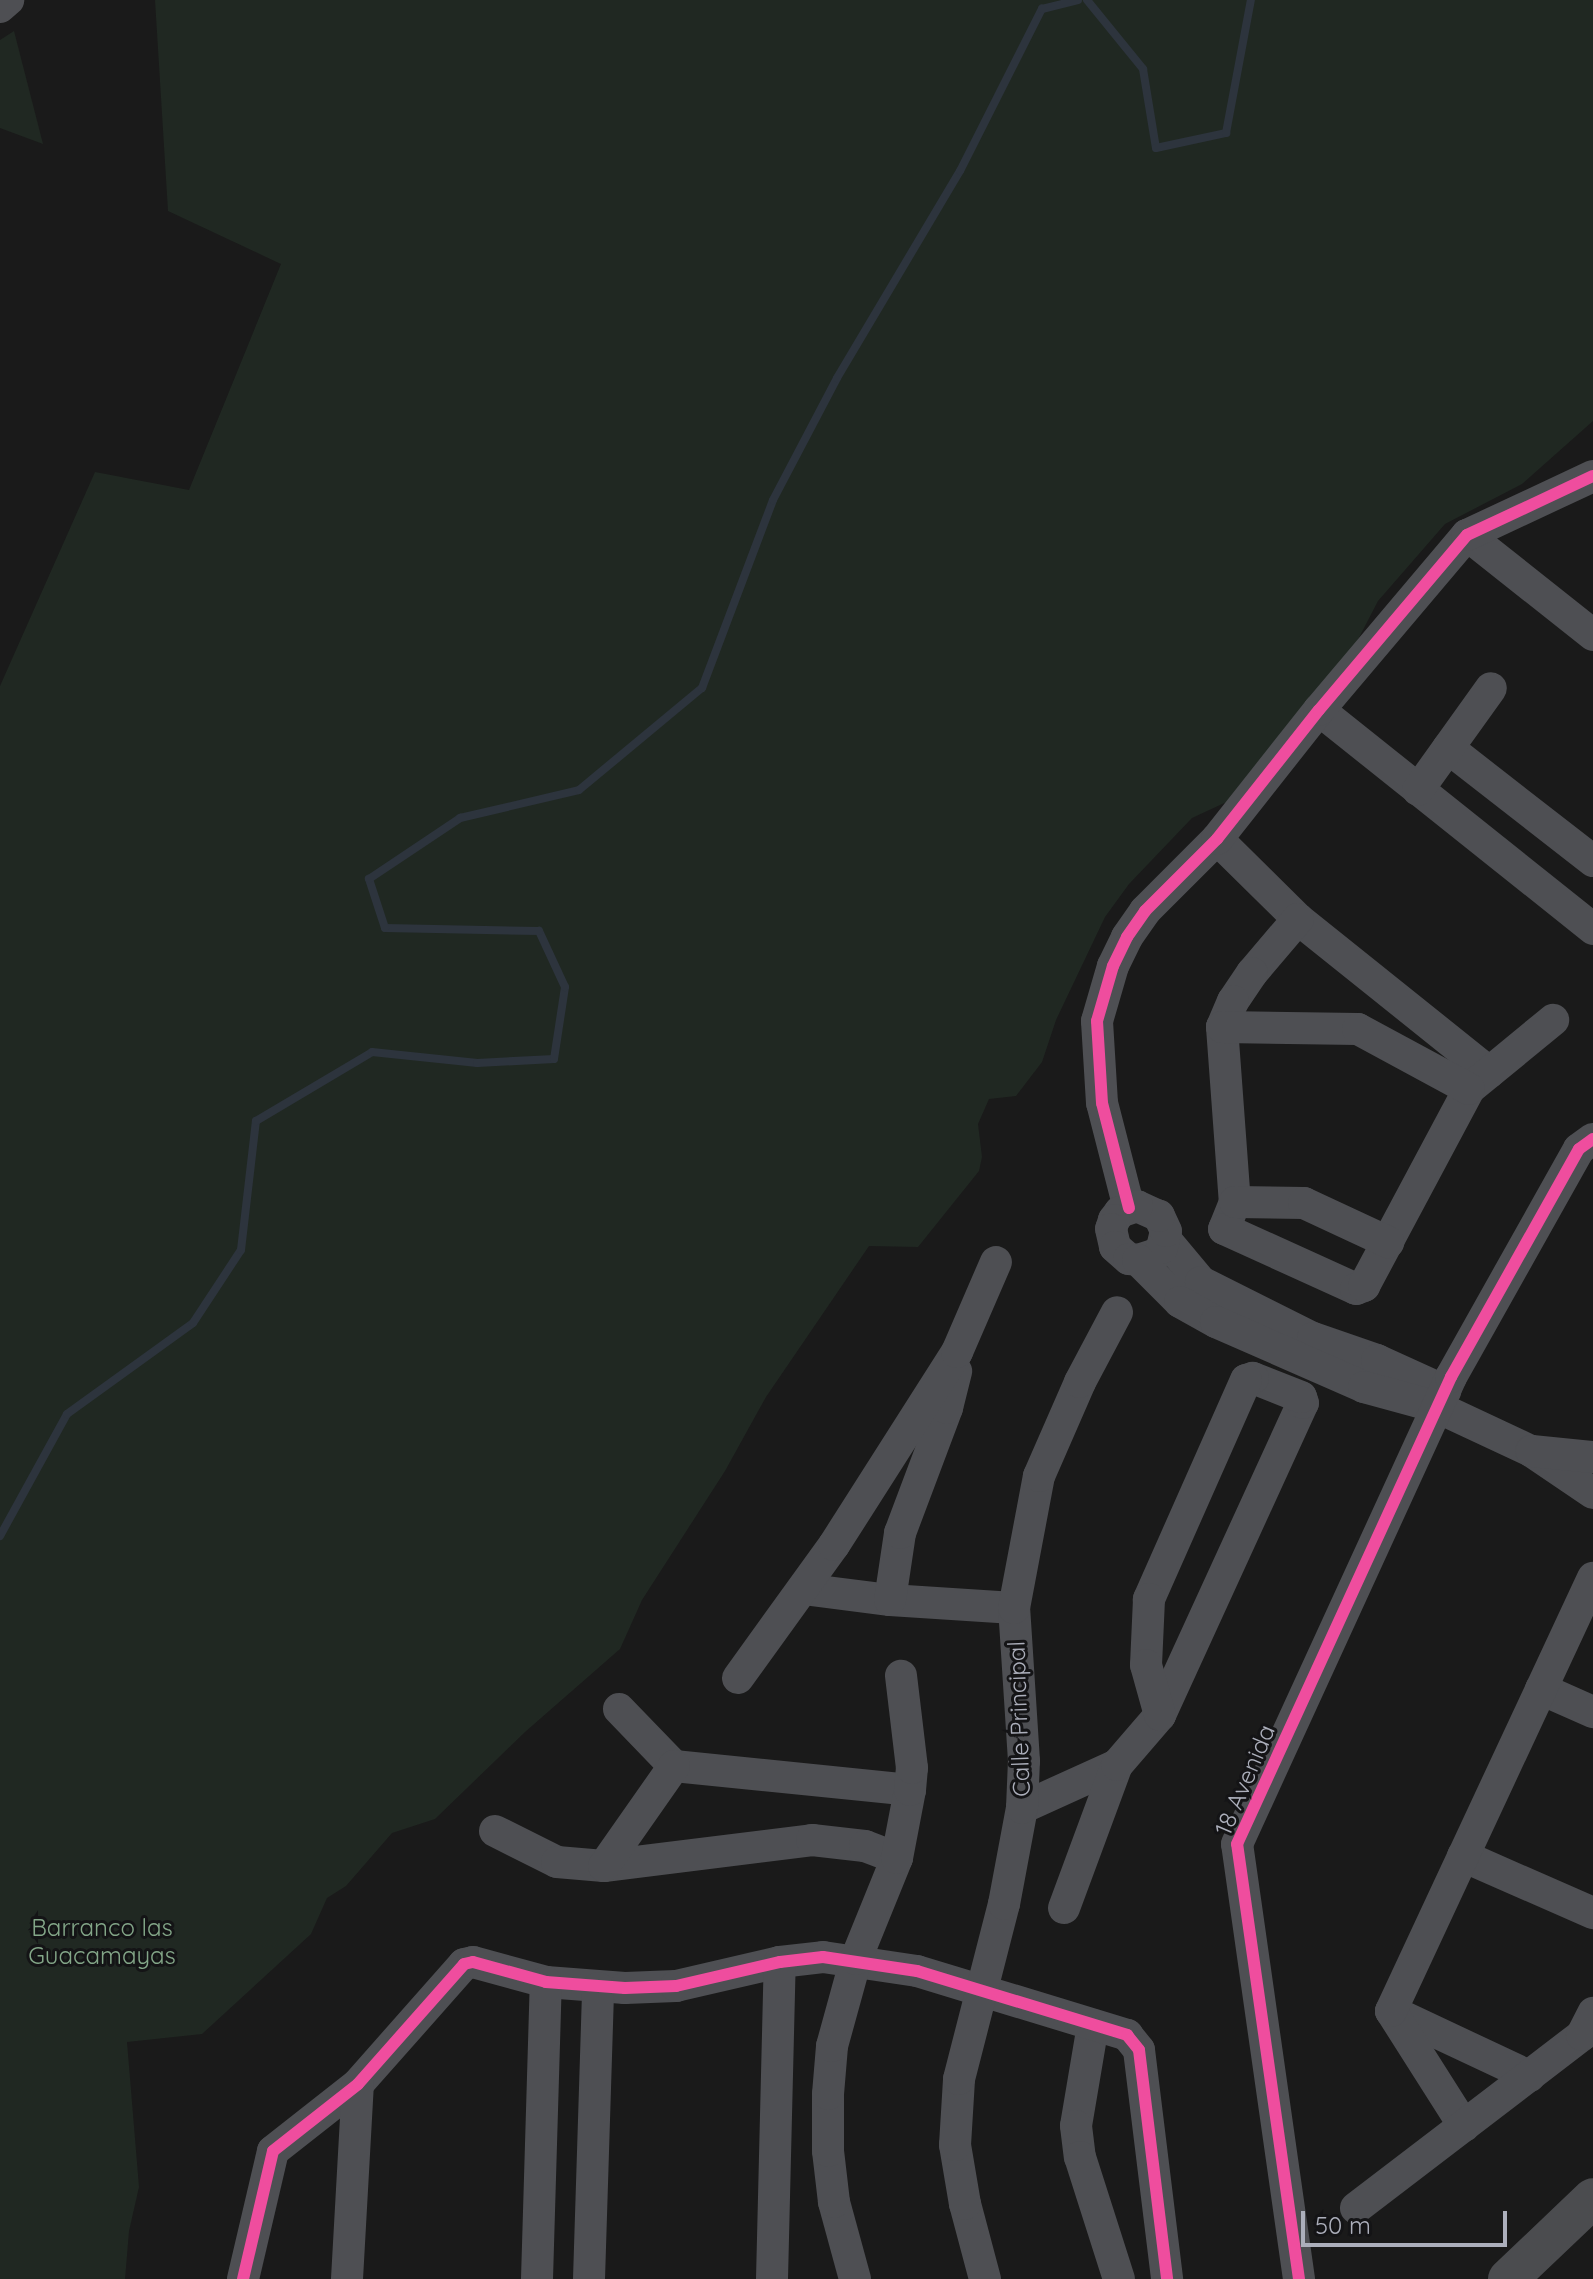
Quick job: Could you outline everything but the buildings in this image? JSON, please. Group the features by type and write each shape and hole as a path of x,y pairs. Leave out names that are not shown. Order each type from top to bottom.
{"main road":[{"path":"1508,2279 1593,2198"},
{"path":"1537,2279 1593,2225"}],"street":[{"path":"0,7 8,0"},
{"path":"1129,1208 1102,1103 1097,1021 1113,966 1127,937 1145,911 1217,839 1319,710 1467,535 1593,476"},
{"path":"1467,535 1589,628"},
{"path":"1418,790 1491,688"},
{"path":"1319,710 1593,929"},
{"path":"1448,748 1593,861"},
{"path":"1217,839 1298,919 1479,1081"},
{"path":"1298,919 1252,973 1222,1027 1235,1202 1224,1229 1356,1289 1362,1288 1479,1081 1553,1020"},
{"path":"1222,1027 1353,1027 1479,1081"},
{"name":"18 Avenida","path":"1299,2279 1237,1844 1444,1392 1579,1149 1593,1139"},
{"path":"1235,1202 1304,1203 1388,1242"},
{"path":"1444,1392 1364,1387 1216,1322 1180,1302 1138,1260 1121,1254 1112,1238 1114,1220 1129,1208 1145,1207 1159,1216 1165,1239 1201,1282 1313,1338 1377,1360 1444,1392 1593,1493"},
{"path":"1138,1260 1156,1254 1165,1239"},
{"path":"738,1678 803,1589 957,1352 996,1262"},
{"name":"Calle Principal","path":"985,2279 965,2204 955,2145 959,2079 1016,1856 1022,1808 1024,1761 1014,1608 1039,1476 1080,1382 1117,1312"},
{"path":"890,1600 900,1533 955,1383 957,1352"},
{"path":"1064,1908 1117,1765 1160,1715 1303,1401 1249,1377 1149,1599 1146,1665 1160,1715"},
{"path":"1531,1451 1593,1457"},
{"path":"1391,2011 1593,1578"},
{"path":"803,1589 890,1600 1014,1608"},
{"path":"855,2279 834,2202 828,2137 832,2046 856,1959 897,1858 910,1790 912,1768 901,1676"},
{"path":"1541,1689 1593,1712"},
{"path":"619,1709 674,1766 910,1790"},
{"path":"1022,1808 1117,1765"},
{"path":"604,1866 674,1766"},
{"path":"495,1831 557,1862 604,1866 812,1840 865,1846 897,1858"},
{"path":"1463,1856 1593,1913"},
{"path":"243,2279 273,2151 358,2084 464,1964 473,1962 546,1982 598,1988 676,1986 780,1962 823,1957 856,1959 917,1971 1120,2031 1139,2050 1167,2279"},
{"path":"772,2279 780,1962"},
{"path":"537,2279 546,1982"},
{"path":"589,2279 594,2211 598,1988"},
{"path":"1391,2011 1529,2076"},
{"path":"1391,2011 1464,2126"},
{"path":"1356,2208 1582,2035 1593,2013"},
{"path":"1093,2025 1076,2126 1080,2157 1119,2279"},
{"path":"347,2279 358,2084"},
{"path":"541,2213 594,2211"}],"green space":[{"name":"Barranco las Guacamayas","path":"155,0 1593,0 1593,421 1522,484 1445,524 1378,601 1350,655 1261,786 1192,818 1129,884 1105,917 1056,1020 1042,1062 1016,1096 989,1099 978,1124 982,1157 979,1171 918,1247 869,1246 766,1397 725,1471 642,1600 620,1649 525,1732 435,1819 392,1833 346,1886 327,1898 311,1934 202,2034 127,2042 139,2187 129,2231 125,2279 0,2279 0,686 95,472 189,490 281,264 168,211"},
{"path":"14,31 43,144 0,128 0,40"}],"waterway":[{"path":"0,1536 67,1414 193,1323 241,1250 256,1121 372,1052 477,1063 554,1059 565,987 539,931 385,928 369,879 460,818 579,790 702,688 773,500 837,378 960,171 1042,9 1078,0"},
{"path":"1087,0 1143,69 1156,148 1226,133 1251,0"}],"cycle path":[{"path":"1129,1208 1102,1103 1097,1021 1113,966 1127,937 1145,911 1217,839 1319,710 1467,535 1593,476"},
{"path":"1299,2279 1237,1844 1451,1377 1579,1149 1593,1139"},
{"path":"243,2279 273,2151 358,2084 464,1964 473,1962 546,1982 625,1988 676,1986 780,1962 823,1957 917,1971 1127,2035 1139,2050 1167,2279"}]}
